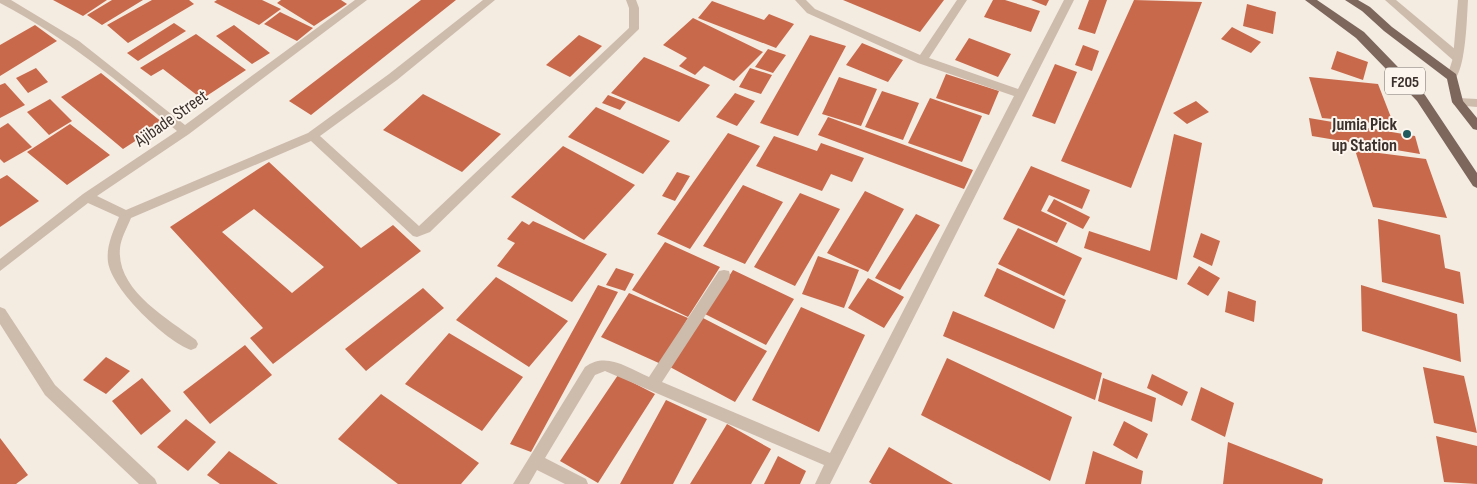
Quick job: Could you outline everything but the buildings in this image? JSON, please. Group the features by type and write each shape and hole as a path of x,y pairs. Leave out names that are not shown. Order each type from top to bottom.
{"main road":[{"name":"F205","path":"1310,0 1360,35 1421,98 1477,183"},
{"name":"F205","path":"1350,0 1366,9 1388,29 1452,77"},
{"path":"1452,77 1458,102 1477,126"}],"street":[{"path":"3,0 29,13 125,80 185,131"},
{"name":"Ajibade Street","path":"0,266 88,197 185,131 362,0"},
{"path":"192,344 140,304 116,273 114,249 126,215 312,136 393,77 490,0"},
{"path":"312,136 417,232 426,228 634,29 634,8 631,0"},
{"path":"800,0 811,11 922,60 1022,95"},
{"path":"922,60 962,0"},
{"path":"822,484 1022,95 1068,0"},
{"path":"1390,0 1458,58"},
{"path":"1452,77 1458,58 1463,0"},
{"path":"1458,102 1477,103"},
{"path":"88,197 126,215"},
{"path":"652,385 724,274"},
{"path":"0,313 50,390 150,484"},
{"path":"520,484 590,372 597,366 606,365 833,460"},
{"path":"534,460 581,484"}],"place":[{"name":"Jumia Pick up Station","path":"1407,134"}]}
